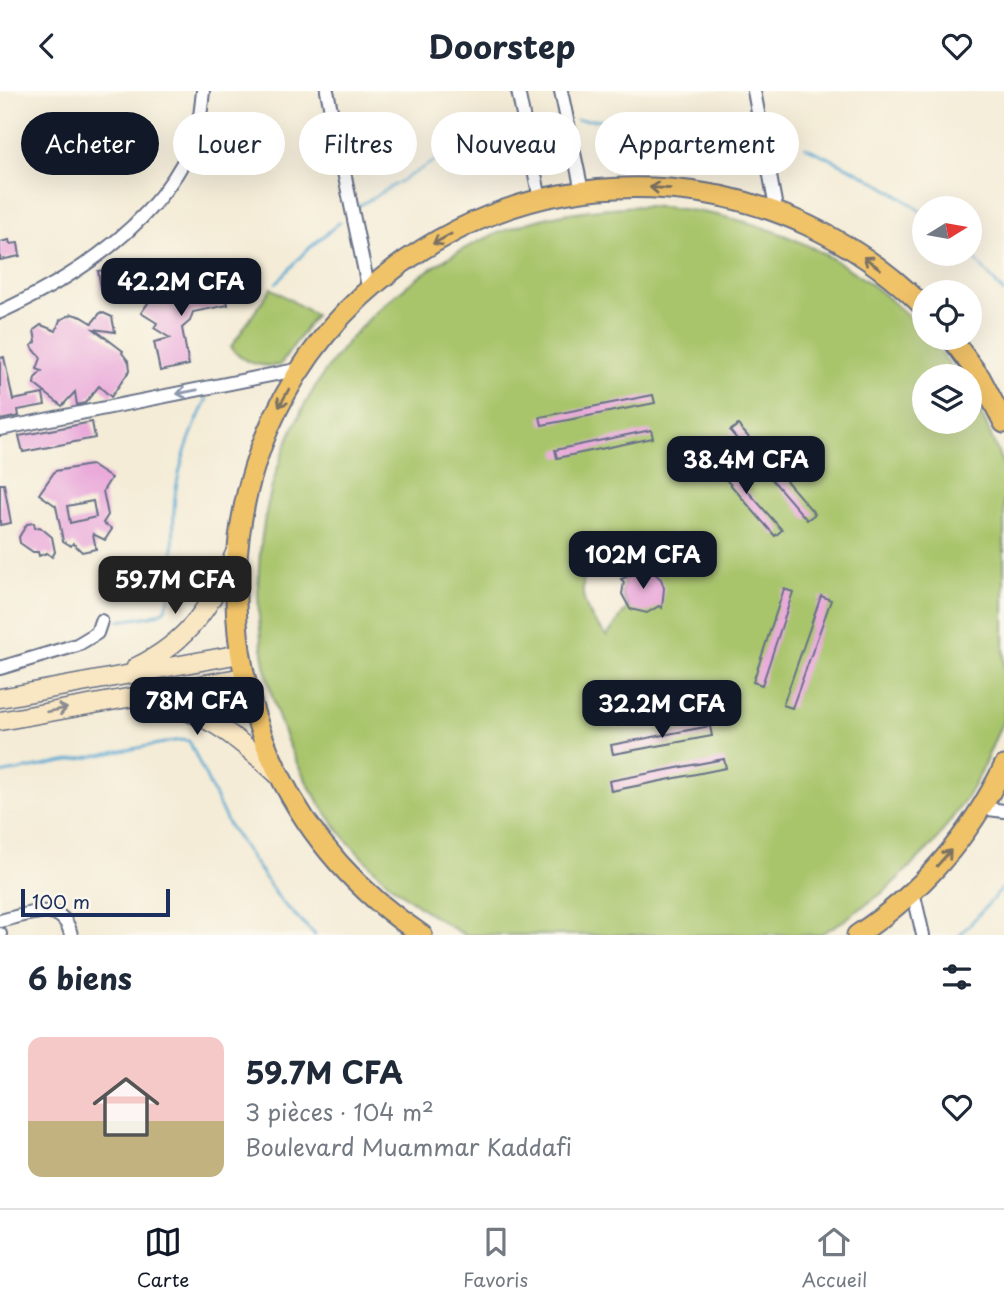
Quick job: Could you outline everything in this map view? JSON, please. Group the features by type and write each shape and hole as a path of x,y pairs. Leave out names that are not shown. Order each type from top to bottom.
{"main road":[{"path":"422,935 377,902 336,861 305,820 279,776 258,728 240,654 235,608 238,547 246,500 259,454 278,410 302,369 329,332 369,291 413,256 449,235 487,217 540,199 625,187 681,190 730,198 777,212 818,230 856,252 912,296"},
{"path":"960,350 980,377 1003,419"},
{"path":"106,679 156,657 190,628 217,592 238,547"},
{"path":"0,698 240,654"},
{"path":"0,720 244,677"},
{"path":"114,700 160,704 213,722 237,738 279,776"},
{"path":"857,935 913,891 950,852 981,808 1004,766"}],"street":[{"path":"0,312 55,285 114,245 144,214 172,180 193,142 203,91"},
{"path":"327,91 369,291"},
{"path":"518,91 540,199"},
{"path":"561,91 582,191"},
{"path":"754,91 777,212"},
{"path":"0,429 302,369"},
{"path":"0,668 77,645 97,633 102,621"},
{"path":"981,808 1004,811"},
{"path":"913,891 923,935"},
{"path":"0,921 48,911 64,917 71,935"}],"green space":[{"path":"646,206 725,217 762,227 831,258 864,279 912,321 912,350 938,350 950,364 912,364 912,434 982,434 982,416 1004,467 1004,718 981,772 935,842 885,891 819,935 465,935 393,886 361,856 333,823 296,761 271,694 259,624 260,553 273,484 298,418 336,357 402,289 458,252 519,225 594,209","holes":["592,559 624,581 622,594 628,607 607,636 592,618 584,600 584,580"]},
{"path":"271,288 315,315 280,365 266,366 246,361 231,347"}],"building":[{"path":"9,240 10,244 18,243 20,256 0,260 0,242"},
{"path":"115,268 118,285 101,288 98,271"},
{"path":"222,276 228,305 193,312 190,321 182,328 189,365 160,371 154,342 170,338 154,328 157,323 141,313 160,286 174,296 180,287 199,300 195,282"},
{"path":"101,312 112,317 115,332 94,329 123,351 130,370 111,397 99,386 85,403 77,405 75,392 62,406 34,384 35,378 42,371 37,369 41,358 31,346 36,342 34,330 41,325 56,331 60,320 72,314 92,323"},
{"path":"4,357 13,400 43,394 45,405 18,410 19,416 0,420 0,358"},
{"path":"653,395 655,403 542,425 540,417"},
{"path":"92,422 95,438 23,452 19,436"},
{"path":"738,425 815,514 807,520 730,431"},
{"path":"651,430 653,438 557,458 555,450"},
{"path":"716,455 782,530 775,536 710,461"},
{"path":"91,465 111,478 103,491 108,515 103,523 112,529 105,540 93,534 96,549 82,552 73,543 71,546 63,541 56,506 39,494 55,471","holes":["93,501 96,517 70,523 67,506"]},
{"path":"0,484 4,484 11,523 0,525"},
{"path":"34,523 35,528 40,527 52,537 55,552 52,557 47,553 39,556 38,552 33,552 20,543 19,537 27,524"},
{"path":"643,570 653,572 661,579 664,588 662,608 659,606 647,613 630,609 622,594 624,582 621,579"},
{"path":"784,589 793,592 762,685 753,682"},
{"path":"821,596 831,600 792,708 783,705"},
{"path":"710,726 712,736 613,754 611,745"},
{"path":"724,759 726,768 611,791 609,781"}],"waterway":[{"path":"581,120 595,120"},
{"path":"805,147 882,185 912,205"},
{"path":"357,207 431,163"},
{"path":"276,283 307,250 340,222"},
{"path":"981,266 1004,293"},
{"path":"119,621 157,614 165,609 171,588 177,484 187,446 207,399"},
{"path":"0,774 180,740 189,741 228,824 280,900 315,935"},
{"path":"960,935 1004,887"}]}
